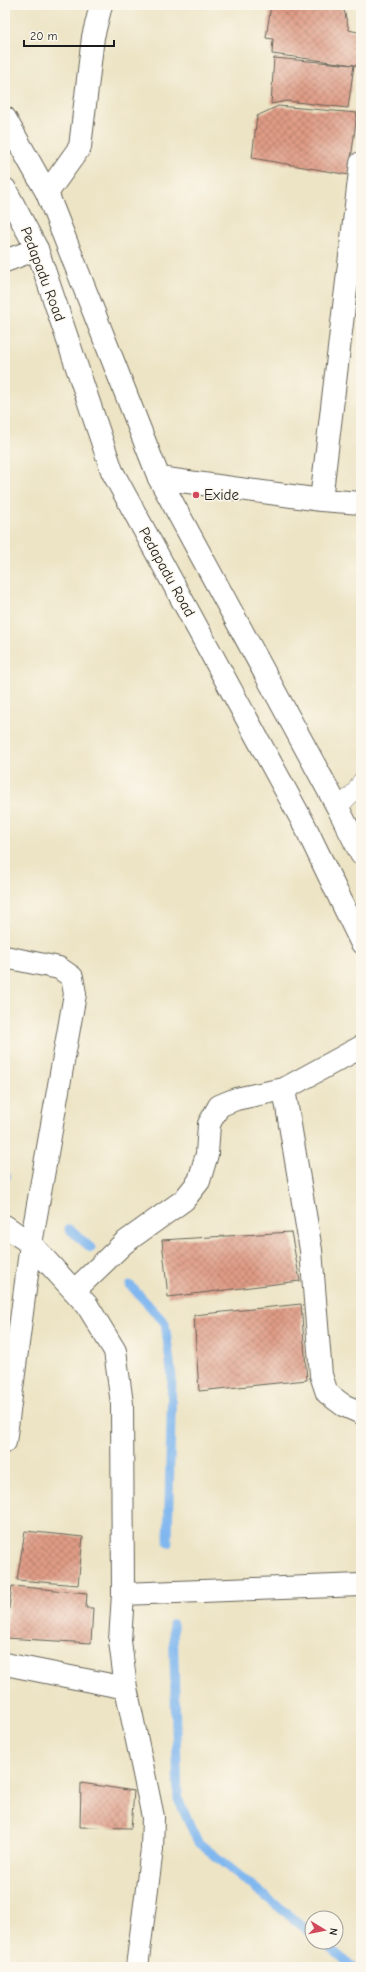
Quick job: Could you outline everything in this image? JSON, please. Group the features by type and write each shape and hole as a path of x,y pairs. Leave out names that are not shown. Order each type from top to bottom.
{"street":[{"path":"47,193 80,147 93,37 101,5"},
{"path":"5,118 47,193 159,478 338,808 361,854"},
{"path":"320,500 354,278 361,163"},
{"name":"Pedapadu Road","path":"5,189 36,249 112,471 305,826 361,942"},
{"path":"5,261 36,249"},
{"path":"159,478 320,500 361,503"},
{"path":"5,957 59,968 72,977 75,994 31,1244 5,1442"},
{"path":"74,1291 124,1243 184,1200 200,1180 207,1154 209,1124 219,1106 236,1099 284,1090 361,1048"},
{"path":"284,1090 311,1250 321,1375 327,1393 343,1405 361,1414"},
{"path":"5,1226 31,1244 87,1305 115,1351 122,1404 123,1594 120,1641 126,1688 153,1817 152,1848 137,1967"},
{"path":"123,1594 361,1584"},
{"path":"5,1664 126,1688"}],"lane":[{"path":"338,808 356,790 361,781"}],"building":[{"path":"271,5 343,6 349,30 361,33 361,66 272,54 273,39 266,38"},
{"path":"274,58 354,65 348,108 287,101 271,104"},
{"path":"278,106 357,113 349,175 252,158 257,116"},
{"path":"291,1232 300,1281 168,1297 162,1240"},
{"path":"301,1304 307,1380 199,1391 194,1315"},
{"path":"25,1531 83,1537 78,1585 17,1580"},
{"path":"12,1586 87,1593 86,1608 93,1608 91,1643 5,1638"},
{"path":"81,1783 134,1791 131,1828 80,1827"}],"waterway":[{"path":"69,1229 91,1248"},
{"path":"130,1285 165,1323 172,1378 168,1543"},
{"path":"173,1624 178,1799 198,1842 304,1928"},
{"path":"332,1950 353,1967"}],"place":[{"name":"Exide","path":"196,495"}]}
